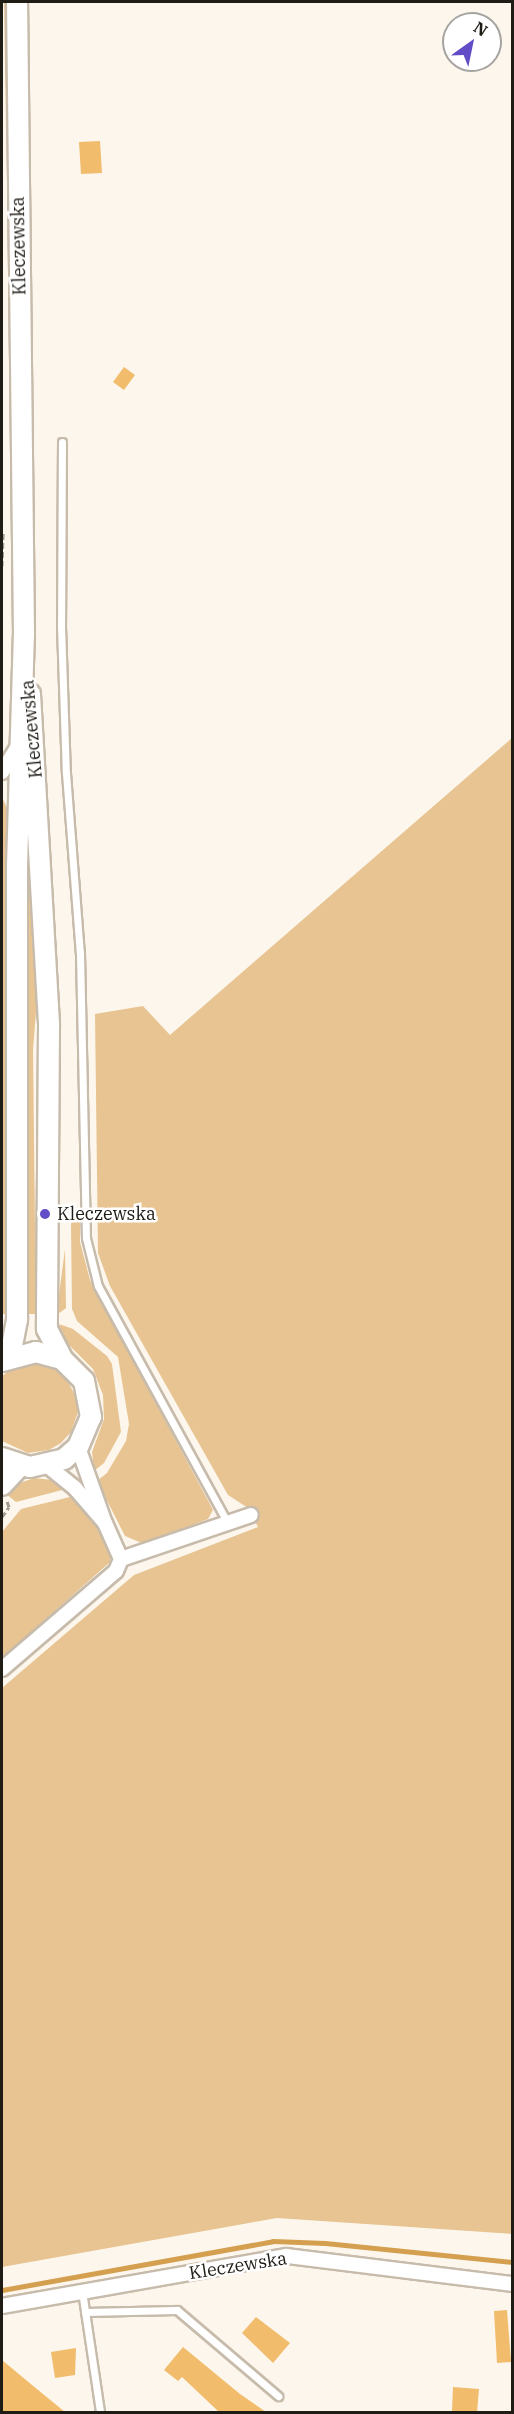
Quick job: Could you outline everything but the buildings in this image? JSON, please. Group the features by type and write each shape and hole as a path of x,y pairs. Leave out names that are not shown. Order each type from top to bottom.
{"main road":[{"name":"Kleczewska","path":"6,1359 17,1319 18,744 24,635 16,2"},
{"name":"Kleczewska","path":"24,635 34,729 49,1026 47,1329 62,1359 78,1373 91,1399 91,1417 78,1448"},
{"path":"6,1359 36,1352 62,1359"},
{"path":"2,1458 20,1466 48,1466 78,1448"},
{"path":"2,1485 20,1466"}],"street":[{"name":"Kleczewska","path":"2,772 18,744"},
{"name":"Kleczewska","path":"2,779 18,799"},
{"path":"78,1448 105,1523 122,1559"},
{"path":"48,1466 75,1488 105,1523"},
{"path":"2,1669 116,1571 122,1559 250,1515"},
{"name":"Kleczewska","path":"2,2306 287,2256 513,2284"}],"lane":[{"path":"62,442 61,626 66,773 80,953 86,1238 98,1286 228,1523"},
{"path":"82,2292 100,2412"},
{"path":"85,2312 177,2310 278,2396"}],"path":[{"path":"2,549 3,544"},
{"path":"2,1497 9,1505 2,1517"}],"shaded area":[{"path":"4,2 6,2 6,129"},
{"path":"27,727 39,974 33,1050 36,1314 27,1314 28,1197 23,1149"},
{"path":"512,738 512,2234 277,2218 2,2267 2,1688 134,1575 258,1527 248,1508 228,1495 110,1286 98,1253 95,1014 143,1006 170,1035"},
{"path":"2,797 10,815 6,1314 2,1314"},
{"path":"80,1214 80,1242 90,1280 213,1510 208,1519 144,1544 125,1536 97,1481 107,1473 126,1441 129,1424 118,1357 77,1321 72,1309 71,1224 73,1215"},
{"path":"65,1249 66,1308 58,1314 59,1295"},
{"path":"59,1324 73,1329 107,1356 112,1364 121,1432 104,1463 94,1471 92,1452 104,1419 103,1395 93,1369 66,1342"},
{"path":"34,1363 55,1369 66,1378 76,1397 78,1412 71,1432 61,1443 49,1450 28,1453 2,1441 2,1376 13,1368"},
{"path":"34,1478 52,1480 66,1489 16,1502 6,1494 17,1484"},
{"path":"74,1496 110,1547 110,1562 2,1658 2,1532 21,1509"}],"waterway":[{"path":"2,2290 273,2241 325,2243 512,2262"}],"place":[{"name":"Kleczewska","path":"45,1214"}]}
